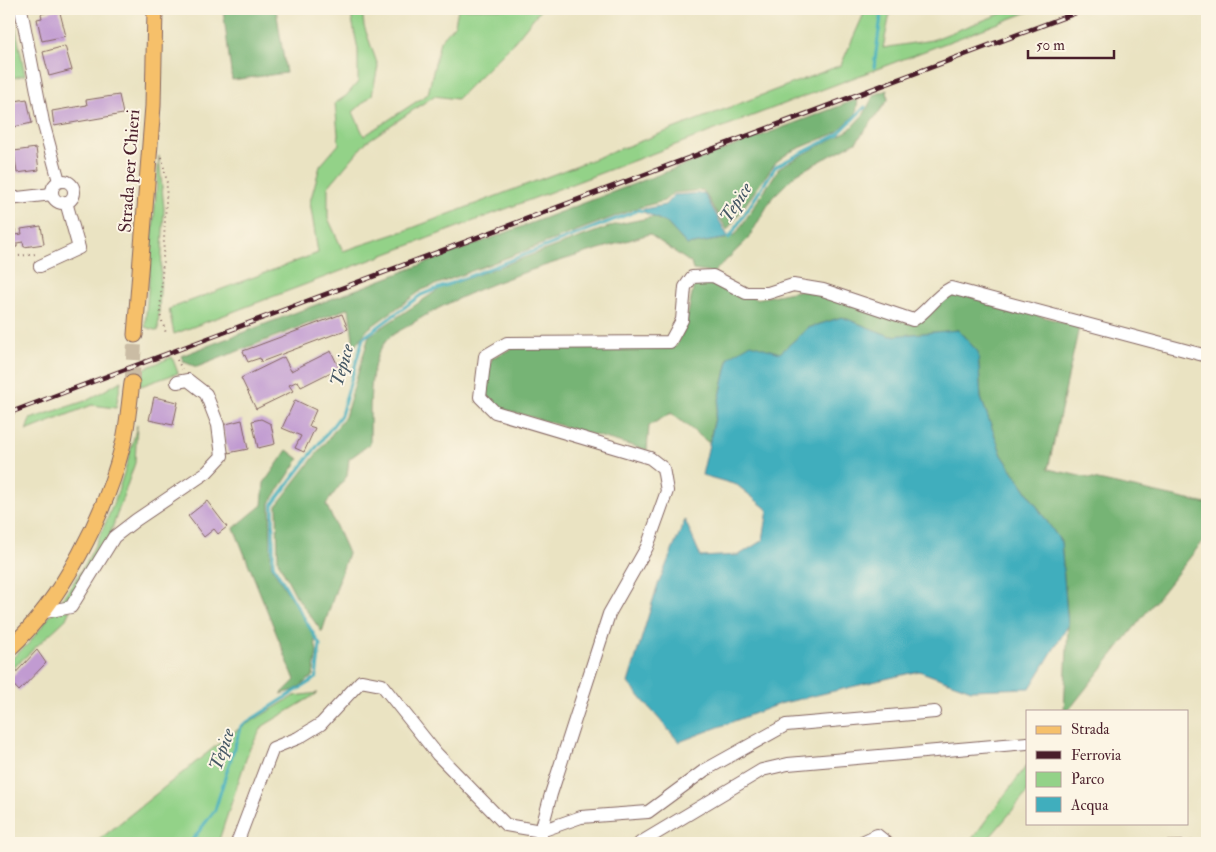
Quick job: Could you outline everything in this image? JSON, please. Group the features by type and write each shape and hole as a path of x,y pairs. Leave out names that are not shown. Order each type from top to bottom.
{"main road":[{"name":"Strada per Chieri","path":"136,335 151,135 155,9"},
{"path":"9,649 40,613 71,571 92,530 110,487 124,443 132,383"}],"street":[{"path":"21,9 43,122 59,181"},
{"path":"59,181 70,183 74,189 73,196 66,202 57,201 52,194 54,185 59,181"},
{"path":"9,199 52,194"},
{"path":"40,266 78,248 66,202"},
{"path":"541,837 551,794 609,614 647,547 667,491 663,468 650,458 495,412 480,397 485,356 507,343 670,342 682,320 685,287 692,277 714,276 746,293 768,293 793,285 824,290 913,320 924,313 938,294 951,288 1207,356"},
{"path":"40,613 70,607 114,537 207,472 222,456 218,425 206,394 188,380 177,382"},
{"path":"237,843 273,748 298,738 321,724 360,681 382,685 437,754 506,825 541,837 581,817 648,812 705,770 786,725 935,712"},
{"path":"640,843 762,770 788,764 1026,743"},
{"path":"860,843 877,835 887,843"}],"path":[{"path":"151,135 164,159 167,183 160,316 166,333"}],"green space":[{"path":"9,9 12,9 25,75 9,79"},
{"path":"223,9 276,9 286,73 232,80"},
{"path":"350,9 362,9 364,26 378,66 372,95 353,112 364,136 428,94 440,41 455,24 458,9 541,9 514,42 457,99 434,96 366,142 328,187 328,218 343,251 407,230 841,65 866,9 891,9 883,48 932,40 1013,9 1036,9 174,334 169,309 318,253 310,202 320,166 339,144 335,103 346,96 358,82 358,50"},
{"path":"887,90 888,100 856,142 796,174 772,198 748,239 713,273 693,270 691,263 649,234 497,282 439,308 388,338 380,351 372,376 370,444 349,459 347,476 326,504 348,553 322,632 296,596 278,561 277,505 345,417 369,336 441,288 614,225 653,217 667,223 687,245 729,238 736,234 780,167 849,130 864,114 874,95"},
{"path":"858,99 856,114 836,133 790,152 776,162 727,230 703,190 673,193 664,201 637,208 422,290 368,329 354,347 349,308 197,367 184,362 181,356"},
{"path":"159,156 164,209 158,331 145,327"},
{"path":"710,279 756,299 802,290 912,324 942,299 956,292 1079,327 1048,469 1207,504 1207,536 1069,710 1064,710 1068,626 1061,542 1002,455 981,398 978,352 958,330 890,336 842,317 808,328 780,353 729,357 709,443 671,413 649,426 647,450 492,406 484,392 492,358 515,347 676,346 686,324 694,284"},
{"path":"172,357 178,373 141,386 137,380 136,372"},
{"path":"121,381 116,408 92,405 26,431 30,419 88,400"},
{"path":"137,425 135,463 109,537 69,602 57,606 85,564 107,520 124,473"},
{"path":"287,450 299,459 270,503 271,566 314,636 317,652 313,676 295,690 281,694 295,680 234,528 262,505 264,483"},
{"path":"70,610 66,619 9,672 9,661 29,643 53,612"},
{"path":"318,693 263,726 249,750 218,843 95,843 232,733 294,696"},
{"path":"1026,766 1026,794 985,843 969,843"}],"water":[{"path":"704,193 729,238 687,245 667,223 639,210 665,205 674,195"},
{"path":"842,317 890,336 958,330 978,352 981,398 1002,455 1061,542 1068,626 1030,688 971,690 919,671 779,704 679,742 628,683 657,587 685,520 701,557 739,555 763,540 768,510 737,485 702,475 729,357 751,344 780,353 808,328"}],"building":[{"path":"59,9 66,36 42,41 37,19 42,18 41,14"},
{"path":"65,46 72,70 49,76 43,52"},
{"path":"119,95 123,114 54,126 52,111 87,105 86,100"},
{"path":"27,99 32,123 9,128 9,102"},
{"path":"36,148 39,170 17,173 14,151"},
{"path":"41,226 44,244 24,247 23,242 17,243 17,247 9,248 9,230 16,230 16,235 22,234 21,229"},
{"path":"342,314 348,329 261,362 260,358 248,362 243,351"},
{"path":"331,351 339,368 301,387 298,381 289,385 293,391 256,409 241,378 284,357 291,371"},
{"path":"154,397 178,402 173,425 149,420"},
{"path":"295,400 316,410 309,426 315,428 304,452 295,448 301,436 282,428"},
{"path":"261,419 271,424 275,444 258,448 252,421"},
{"path":"242,420 248,449 228,453 222,425"},
{"path":"207,501 227,527 218,534 214,529 204,537 188,516"},
{"path":"37,650 46,663 19,691 9,680"},
{"path":"1207,840 1207,843 1166,843 1166,841"}],"waterway":[{"name":"Tepice","path":"874,67 882,9"},
{"name":"Tepice","path":"727,237 729,238 776,166 837,135 865,107"},
{"name":"Tepice","path":"190,843 215,810 241,726 316,678 320,645 273,565 273,504 341,415 363,338 421,295 639,210 642,211"}],"tunnel":[{"path":"132,383 135,335"}],"railway":[{"path":"9,413 1086,9"}]}
